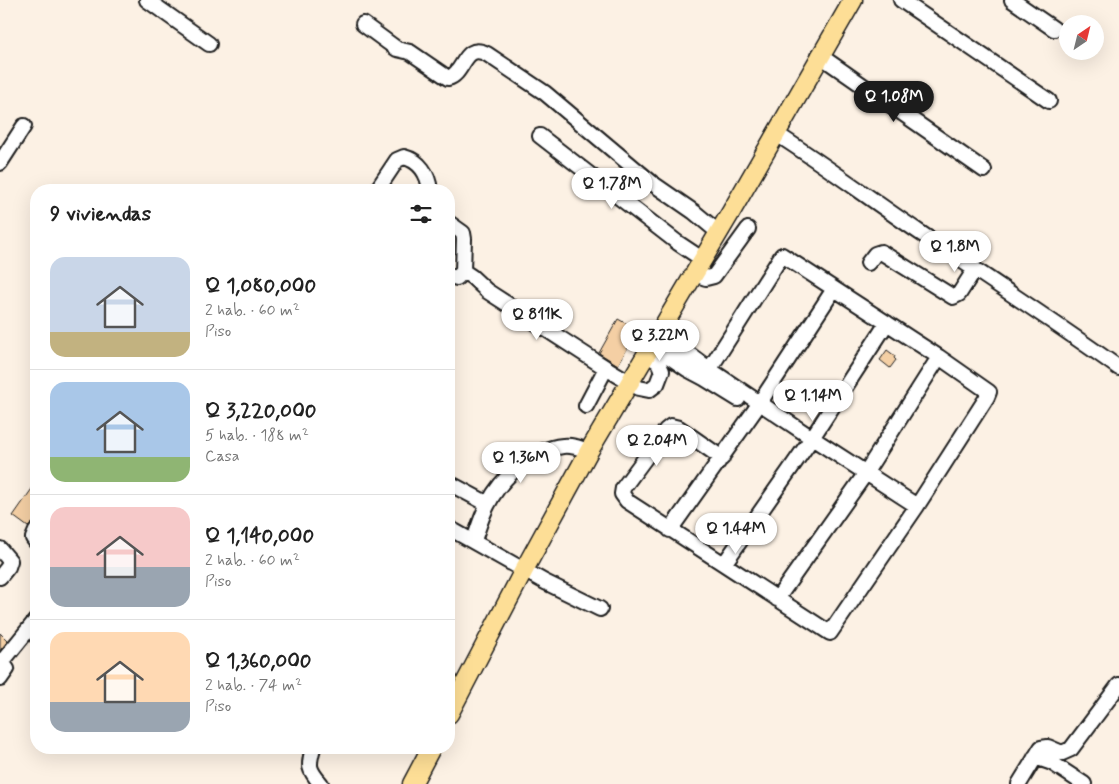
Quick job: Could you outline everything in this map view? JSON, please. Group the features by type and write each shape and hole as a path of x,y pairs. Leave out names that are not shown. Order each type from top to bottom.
{"main road":[{"path":"455,702 589,451 853,0"},
{"path":"412,784 428,754"}],"street":[{"path":"147,0 209,44"},
{"path":"901,0 1049,101"},
{"path":"1012,0 1054,29"},
{"path":"363,24 397,49 410,52 448,78 454,76 468,56 474,52 480,51 487,54 560,105 638,172 698,215 718,232"},
{"path":"820,55 984,170"},
{"path":"0,163 5,145 24,126"},
{"path":"775,132 1064,328 1119,368"},
{"path":"540,136 678,243 706,278 714,276 748,229"},
{"path":"381,184 397,160 404,157 426,171 429,184"},
{"path":"455,227 463,235 463,271 455,278"},
{"path":"868,263 875,254 882,252 953,297 959,294 974,268"},
{"path":"707,373 782,255 940,357 986,389 989,394 915,510 830,633 670,530 627,501 622,494 624,488 666,430 671,426 679,428 722,458"},
{"path":"463,271 487,291 606,368 639,388 649,390 655,387 660,380 662,371 652,344"},
{"path":"670,530 722,458 834,289"},
{"path":"724,564 810,442 886,323"},
{"path":"652,344 677,353 915,510"},
{"path":"777,599 863,476 940,357"},
{"path":"586,406 606,368"},
{"path":"474,540 488,504 512,473 542,452 552,448 569,446 589,451"},
{"path":"455,486 488,504"},
{"path":"455,531 545,582 600,609"},
{"path":"0,549 10,561 6,571 0,576"},
{"path":"0,679 7,669 1,661 30,627"},
{"path":"1019,784 1040,749 1045,747 1062,753 1068,751 1119,684"},
{"path":"312,754 309,765 312,773 321,784"},
{"path":"1035,757 1052,763 1084,784"}],"building":[{"path":"618,319 638,330 618,365 599,353"},
{"path":"887,350 895,356 896,360 890,368 880,360"},
{"path":"30,492 30,525 28,527 13,516"},
{"path":"0,633 8,641 0,651"}]}
